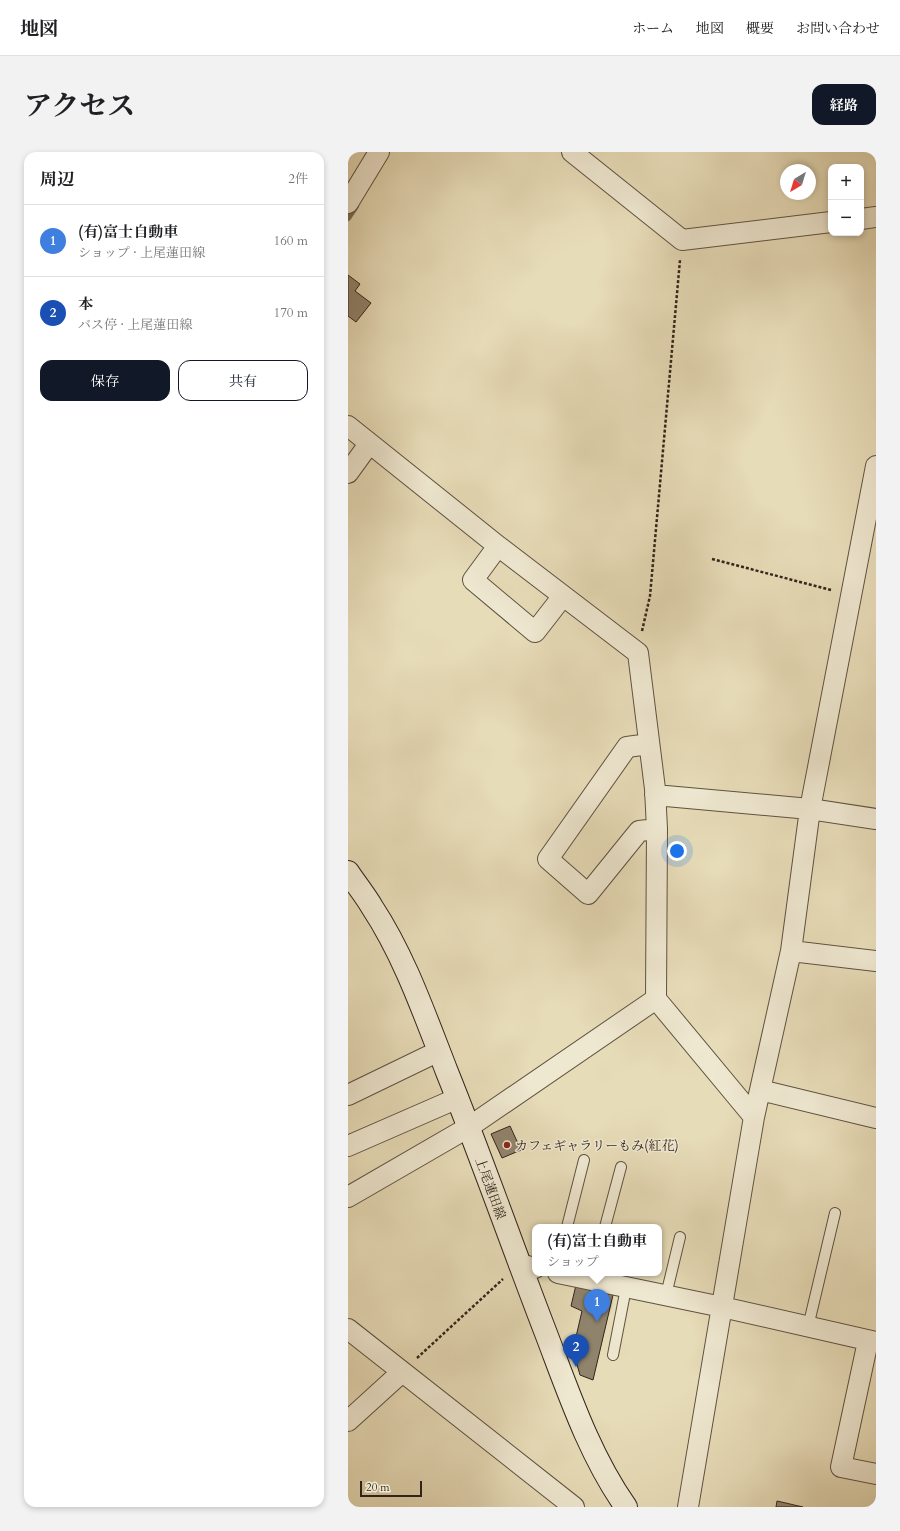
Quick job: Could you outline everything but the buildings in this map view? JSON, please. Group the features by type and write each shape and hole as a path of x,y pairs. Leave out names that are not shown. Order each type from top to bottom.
{"main road":[{"name":"上尾蓮田線","path":"348,872 372,907 390,938 409,976 469,1127 527,1266 581,1420 600,1463 626,1507"}],"street":[{"path":"348,203 379,152"},
{"path":"572,152 682,240 828,222"},
{"path":"864,219 876,217"},
{"path":"348,426 498,546 638,653 655,795 657,828 656,999 754,1117"},
{"path":"348,473 369,444"},
{"path":"688,1507 754,1117 791,951 810,810 876,466"},
{"path":"498,546 473,580 536,632 564,596"},
{"path":"649,744 627,747 548,859 588,894 638,831 657,828"},
{"path":"655,795 810,810 876,819"},
{"path":"791,951 876,961"},
{"path":"348,1197 469,1127 656,999"},
{"path":"348,1095 439,1050"},
{"path":"760,1090 876,1118"},
{"path":"348,1146 458,1098"},
{"path":"592,1277 626,1288 722,1307 872,1342 842,1467 876,1474"},
{"path":"348,1329 574,1507"},
{"path":"348,1420 402,1372"}],"lane":[{"path":"568,1224 584,1160"},
{"path":"606,1224 621,1167"},
{"path":"808,1327 835,1213"},
{"path":"666,1295 680,1237"},
{"path":"613,1355 626,1288"}],"path":[{"path":"638,653 650,596 682,240"},
{"path":"712,559 851,595"},
{"path":"402,1372 527,1266"}],"waterway":[{"path":"348,218 356,206"}],"place":[{"name":"カフェギャラリーもみ(紅花)","path":"507,1145"},
{"name":"(有)富士自動車","path":"597,1322"},
{"name":"本","path":"576,1367"}]}
